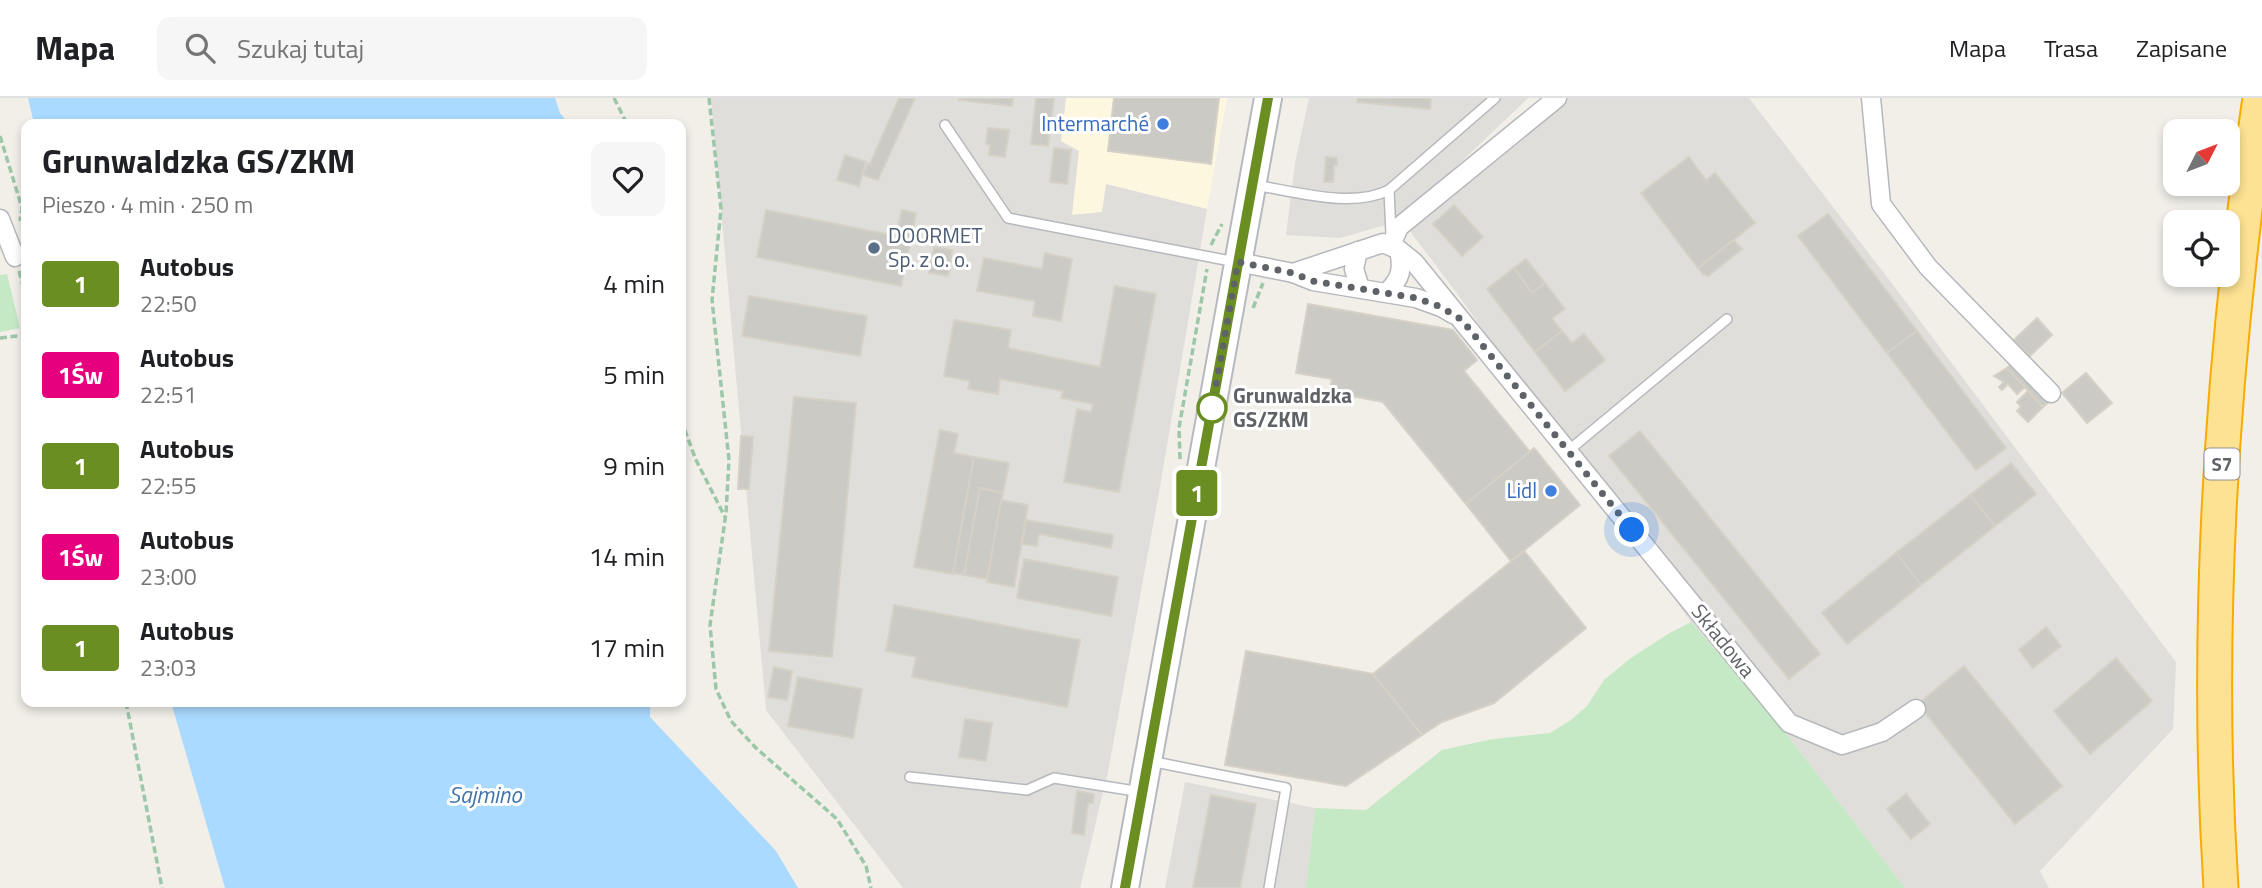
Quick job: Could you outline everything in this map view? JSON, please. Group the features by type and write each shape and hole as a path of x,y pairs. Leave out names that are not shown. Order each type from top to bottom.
{"highway":[{"name":"S7","path":"2221,888 2215,638 2225,405 2235,286 2260,98"}],"main road":[{"path":"1125,888 1268,98"}],"street":[{"path":"1387,292 1400,276 1402,264 1395,248 1399,227 1557,98"},
{"path":"1871,98 1881,204 1928,267 2051,393"},
{"path":"0,219 15,257"},
{"path":"1293,273 1383,243 1395,248"},
{"name":"Składowa","path":"1395,248 1414,262 1789,723 1842,745 1882,732 1916,709"},
{"path":"1358,251 1354,269 1360,288"},
{"name":"Składowa","path":"1238,262 1293,273 1313,281 1387,292 1429,302 1462,320"}],"lane":[{"path":"1252,185 1345,199 1378,196 1389,190 1496,98"},
{"path":"945,125 1008,218 1238,262"},
{"path":"1389,190 1395,248"},
{"path":"1568,451 1727,319"},
{"path":"1149,761 1286,788 1269,888"},
{"path":"910,776 1027,790 1054,778 1143,793"}],"path":[{"path":"614,98 624,119"},
{"path":"709,98 721,209 712,300 729,460 725,519 710,625 716,689 731,721 756,748 836,819 866,866 871,888"},
{"path":"0,338 21,336"},
{"path":"686,433 725,519"},
{"path":"127,707 162,888"}],"shaded area":[{"path":"711,98 1066,98 1061,141 1079,151 1072,215 1102,212 1106,184 1207,209 1108,772 1080,888 903,888 766,710"},
{"path":"1066,98 1227,98 1207,209 1107,184 1102,212 1071,215 1079,151 1061,141"},
{"path":"1309,98 1528,98 1399,221 1340,238 1286,235 1295,163"},
{"path":"1561,98 1749,98 1897,290 2176,662 2173,729 2040,871 2049,888 1905,888 1767,709 1691,622 1406,226"},
{"path":"1185,782 1315,808 1306,888 1165,888"}],"green space":[{"path":"7,274 20,328 0,332 0,275"},
{"path":"1691,622 1767,709 1905,888 1306,888 1315,808 1366,810 1442,750 1493,739 1550,733 1587,706 1604,680 1631,658"}],"water":[{"path":"28,98 555,98 565,119 33,119"},
{"name":"Sajmino","path":"172,707 650,707 650,717 776,851 798,888 225,888"}],"building":[{"path":"899,98 915,98 878,180 862,175 868,163 870,164"},
{"path":"1013,98 1012,106 959,100"},
{"path":"1036,98 1054,98 1048,146 1031,144"},
{"name":"Intermarché","path":"1114,98 1219,98 1211,164 1108,151"},
{"path":"1358,98 1431,98 1430,109 1357,102"},
{"path":"988,128 1009,130 1005,157 989,155 990,145 986,144"},
{"path":"1054,148 1071,150 1067,184 1050,182"},
{"path":"845,155 866,162 859,186 837,180"},
{"path":"1326,157 1337,158 1333,182 1324,182"},
{"path":"1689,157 1706,180 1715,173 1755,223 1698,268 1641,193"},
{"path":"1454,205 1483,237 1462,256 1433,224"},
{"path":"766,210 911,239 901,286 757,257"},
{"path":"902,210 916,213 911,239 896,236"},
{"path":"1828,214 1917,331 1887,353 1798,236"},
{"path":"1734,240 1742,249 1708,276 1703,274 1698,268"},
{"path":"934,247 952,250 948,276 929,273"},
{"path":"1045,253 1072,259 1061,321 1033,316 1035,301 977,291 984,258 1042,269"},
{"path":"1526,259 1545,283 1532,293 1514,268"},
{"path":"1514,268 1532,293 1545,283 1565,309 1552,318 1562,331 1535,352 1487,289"},
{"path":"1115,286 1156,294 1119,492 1064,482 1077,409 1091,412 1093,404 1061,398 1063,391 1000,379 998,394 968,389 970,381 944,376 954,320 1011,330 1008,348 1100,367"},
{"path":"749,296 867,316 860,356 742,336"},
{"path":"1308,304 1453,330 1477,360 1464,371 1530,452 1466,504 1383,402 1330,392 1332,379 1296,373"},
{"path":"2037,318 2052,335 2030,356 2014,340"},
{"path":"1562,331 1572,343 1584,334 1605,360 1565,391 1535,352"},
{"path":"1917,331 2006,448 1976,470 1887,353"},
{"path":"2014,360 2051,400 2043,407 2007,368"},
{"path":"2007,368 2025,387 2017,394 2008,384 2002,390 1999,387 2004,382 1994,376"},
{"path":"2086,373 2112,403 2087,423 2062,393"},
{"path":"2028,391 2043,407 2028,422 2017,411 2021,407 2017,402"},
{"path":"794,397 856,403 832,657 769,651"},
{"path":"940,430 958,434 954,453 974,457 953,574 914,567"},
{"path":"1640,431 1820,654 1789,679 1609,456"},
{"path":"741,436 753,437 749,489 738,489"},
{"path":"1534,448 1580,505 1511,561 1466,504"},
{"path":"974,457 1009,463 1003,493 980,488 964,575 953,573"},
{"path":"2011,463 2036,494 1995,526 1970,495"},
{"path":"980,488 1003,493 987,579 964,575"},
{"path":"1970,495 1995,526 1921,585 1896,553"},
{"path":"1001,500 1028,505 1014,587 987,582"},
{"path":"1026,520 1113,535 1111,548 1039,534 1037,546 1022,544"},
{"path":"1524,551 1586,628 1494,703 1442,722 1422,735 1373,674"},
{"path":"1896,553 1921,585 1847,644 1822,613"},
{"path":"1024,559 1118,577 1111,616 1017,598"},
{"path":"894,605 1080,640 1067,707 912,677 916,657 886,651"},
{"path":"2046,627 2061,646 2033,668 2019,650"},
{"path":"1246,651 1373,674 1422,735 1346,786 1225,765"},
{"path":"2116,658 2152,701 2090,754 2054,711"},
{"path":"1964,666 2062,786 2015,824 1918,704"},
{"path":"774,667 792,671 787,700 768,697"},
{"path":"798,677 862,689 853,738 788,726"},
{"path":"965,719 992,723 986,761 959,757"},
{"path":"1077,791 1094,794 1093,803 1088,803 1084,835 1072,833"},
{"path":"1906,794 1930,824 1911,839 1887,809"},
{"path":"1211,795 1256,804 1240,888 1193,888"}],"bus line":[{"name":"1","path":"1125,888 1268,98"}],"place":[{"name":"Intermarché","path":"1163,124"},
{"name":"DOORMET Sp. z o. o.","path":"874,248"},
{"name":"Grunwaldzka GS/ZKM","path":"1212,408"},
{"name":"Lidl","path":"1551,491"}],"route":[{"path":"1212,408 1238,262 1293,273 1313,281 1416,298 1441,307 1462,320 1632,530"}]}
